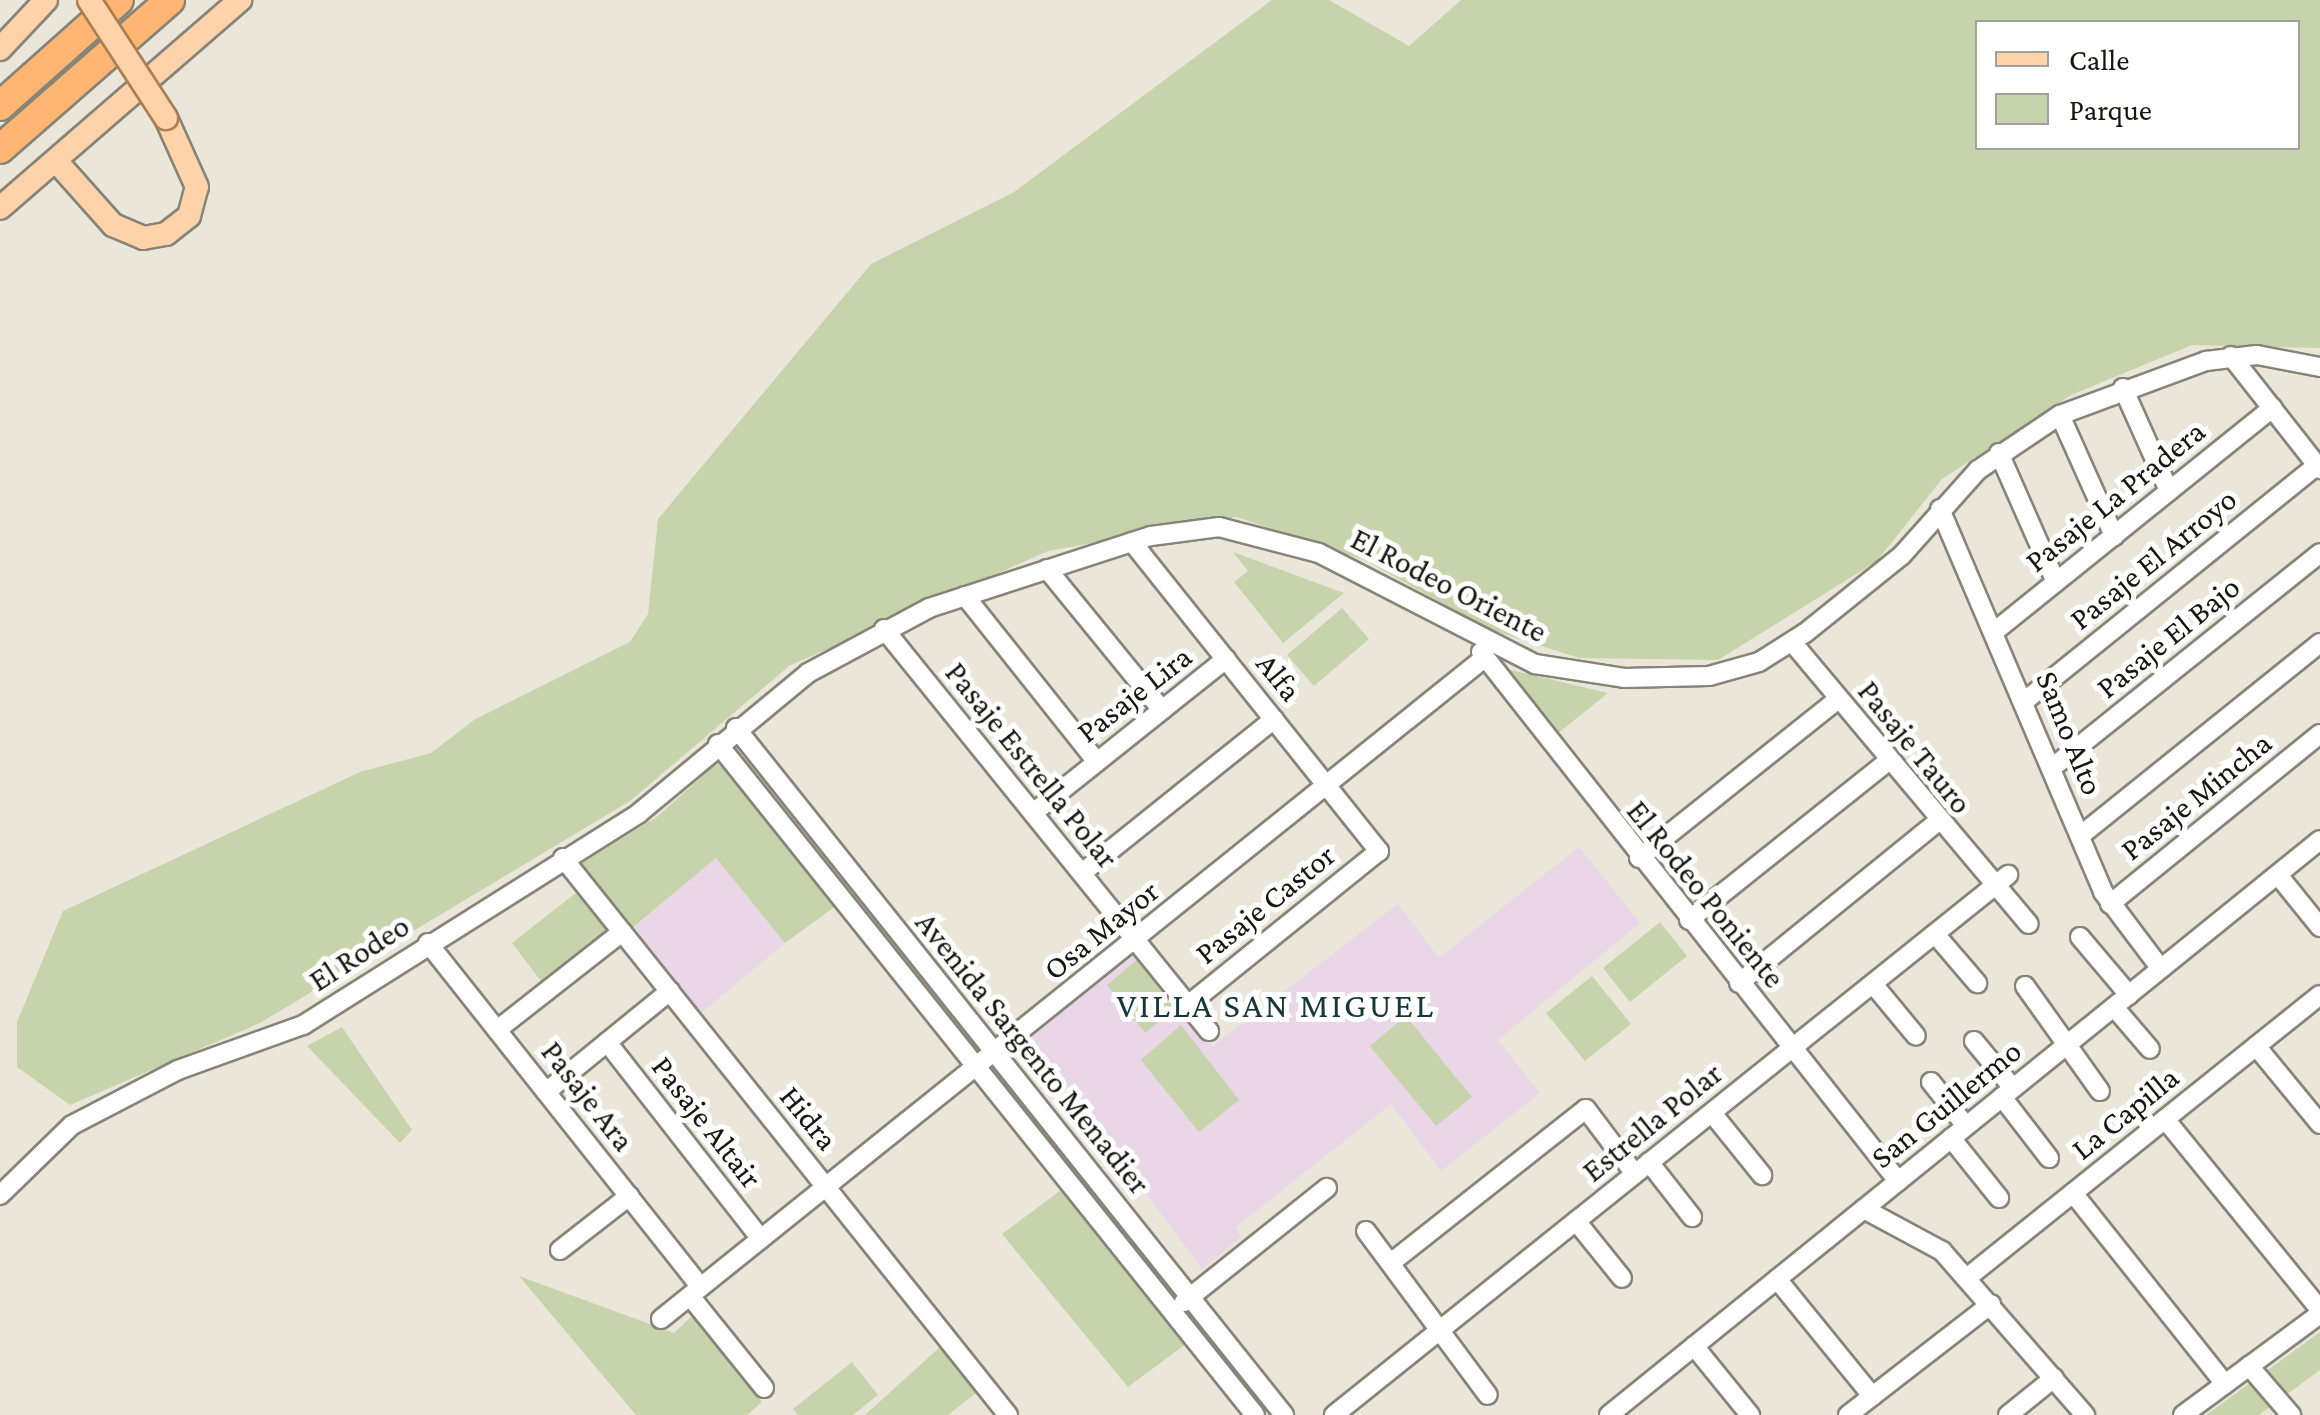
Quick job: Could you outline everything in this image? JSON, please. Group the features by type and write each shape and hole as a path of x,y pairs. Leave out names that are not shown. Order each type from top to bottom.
{"highway":[{"path":"0,106 119,0"},
{"path":"0,149 170,0"}],"main road":[{"path":"0,49 46,0"},
{"path":"56,161 114,225 144,238 166,234 190,216 196,187 166,118 90,0"},
{"path":"0,208 240,0"}],"street":[{"name":"El Rodeo Oriente","path":"736,728 884,629 1047,569 1132,542 1202,527 1284,540 1478,639 1556,670 1657,679 1744,668 1792,642 1902,556 1940,509 1999,453 2060,415 2123,388 2231,356 2320,367"},
{"path":"2231,356 2318,467"},
{"path":"2123,388 2169,491"},
{"name":"Pasaje La Pradera","path":"1995,631 2272,408"},
{"path":"2060,415 2114,536"},
{"path":"1999,453 2056,582"},
{"name":"Pasaje El Arroyo","path":"2026,700 2318,467"},
{"name":"Samo Alto","path":"1940,509 2026,700 2110,904 2161,969"},
{"name":"Alfa","path":"1132,542 1379,851"},
{"name":"Pasaje El Bajo","path":"2053,768 2320,554"},
{"path":"1047,569 1162,710"},
{"path":"965,596 1097,762"},
{"name":"Pasaje Estrella Polar","path":"884,629 1209,1031"},
{"name":"El Rodeo Poniente","path":"1478,639 1483,659 1898,1181"},
{"name":"Pasaje Tauro","path":"1792,642 1991,889 2029,924"},
{"path":"2080,836 2320,644"},
{"name":"Pasaje Lira","path":"1032,813 1226,659"},
{"name":"Osa Mayor","path":"661,1319 1483,659"},
{"path":"1639,858 1838,699"},
{"path":"1082,873 1274,719"},
{"name":"El Rodeo","path":"0,1195 72,1125 188,1066 292,1031 638,813 736,728"},
{"name":"Avenida Sargento Menadier","path":"736,728 1284,1415"},
{"name":"Pasaje Mincha","path":"2110,904 2320,734"},
{"name":"Avenida Sargento Menadier","path":"718,744 1256,1415"},
{"path":"1689,920 1888,761"},
{"path":"1739,982 1937,822"},
{"name":"San Guillermo","path":"1609,1415 2320,840"},
{"name":"Pasaje Castor","path":"1188,1005 1379,851"},
{"name":"Hidra","path":"564,858 1008,1415"},
{"path":"2278,875 2320,927"},
{"name":"Estrella Polar","path":"1334,1415 2008,876"},
{"path":"497,1030 622,932"},
{"path":"1935,934 1978,983"},
{"path":"2080,937 2150,1049"},
{"name":"Pasaje Ara","path":"428,943 629,1196 764,1388"},
{"path":"1873,984 1916,1036"},
{"path":"2025,986 2100,1091"},
{"path":"546,1092 670,991"},
{"name":"La Capilla","path":"1968,1277 2320,995"},
{"path":"1974,1041 2049,1158"},
{"name":"Pasaje Altair","path":"607,1042 760,1239"},
{"path":"2256,1046 2320,1124"},
{"path":"1931,1082 1966,1126"},
{"path":"1392,1262 1586,1108 1692,1218"},
{"path":"1712,1112 1762,1176"},
{"path":"2166,1119 2320,1312 2182,1415"},
{"path":"1951,1138 1999,1198"},
{"path":"1172,1312 1327,1188"},
{"path":"2072,1193 2226,1384"},
{"path":"560,1250 629,1196"},
{"path":"1864,1209 1926,1240 1968,1277 2085,1415"},
{"path":"1576,1221 1622,1278"},
{"path":"1366,1232 1488,1395"},
{"path":"1777,1279 1872,1396"},
{"path":"1848,1415 1991,1304"},
{"path":"1694,1346 1750,1415"},
{"path":"2249,1366 2291,1415"},
{"path":"2008,1415 2054,1378"}],"shaded area":[{"path":"1579,847 1640,923 1498,1040 1540,1093 1441,1171 1391,1104 1236,1227 1241,1237 1202,1269 1030,1037 1137,951 1213,1046 1398,904 1439,958"},
{"path":"716,858 785,943 700,1014 632,929"}],"green space":[{"path":"1272,0 1329,0 1409,46 1461,0 2320,0 2320,348 2192,345 2071,395 1942,479 1877,561 1718,660 1579,658 1489,629 1366,561 1237,517 1048,551 789,666 630,801 260,1023 70,1105 17,1067 17,1022 63,911 360,772 431,753 474,720 630,642 648,614 658,519 871,264 1014,192"},
{"path":"1233,552 1344,593 1283,643 1234,582 1248,571"},
{"path":"1342,608 1369,639 1314,686 1287,655"},
{"path":"1503,668 1608,693 1557,734"},
{"path":"716,764 725,765 840,903 785,943 716,858 631,929 581,864 658,816"},
{"path":"577,892 609,934 544,985 512,943"},
{"path":"1660,922 1687,956 1630,1002 1603,968"},
{"path":"1138,959 1177,1007 1145,1033 1107,985"},
{"path":"1592,976 1631,1024 1585,1061 1546,1013"},
{"path":"1406,1016 1472,1097 1436,1126 1370,1046"},
{"path":"1181,1025 1239,1100 1199,1132 1141,1060"},
{"path":"342,1027 412,1130 400,1143 307,1046"},
{"path":"1064,1188 1187,1343 1128,1387 1002,1234"},
{"path":"519,1276 674,1333 692,1316 762,1402 747,1415 636,1415"},
{"path":"2320,1332 2320,1370 2259,1415 2206,1415"},
{"path":"940,1347 976,1393 948,1415 865,1415"},
{"path":"852,1362 878,1395 853,1415 798,1415 793,1409"}],"district":[{"name":"VILLA SAN MIGUEL","path":"1276,1006"}]}
